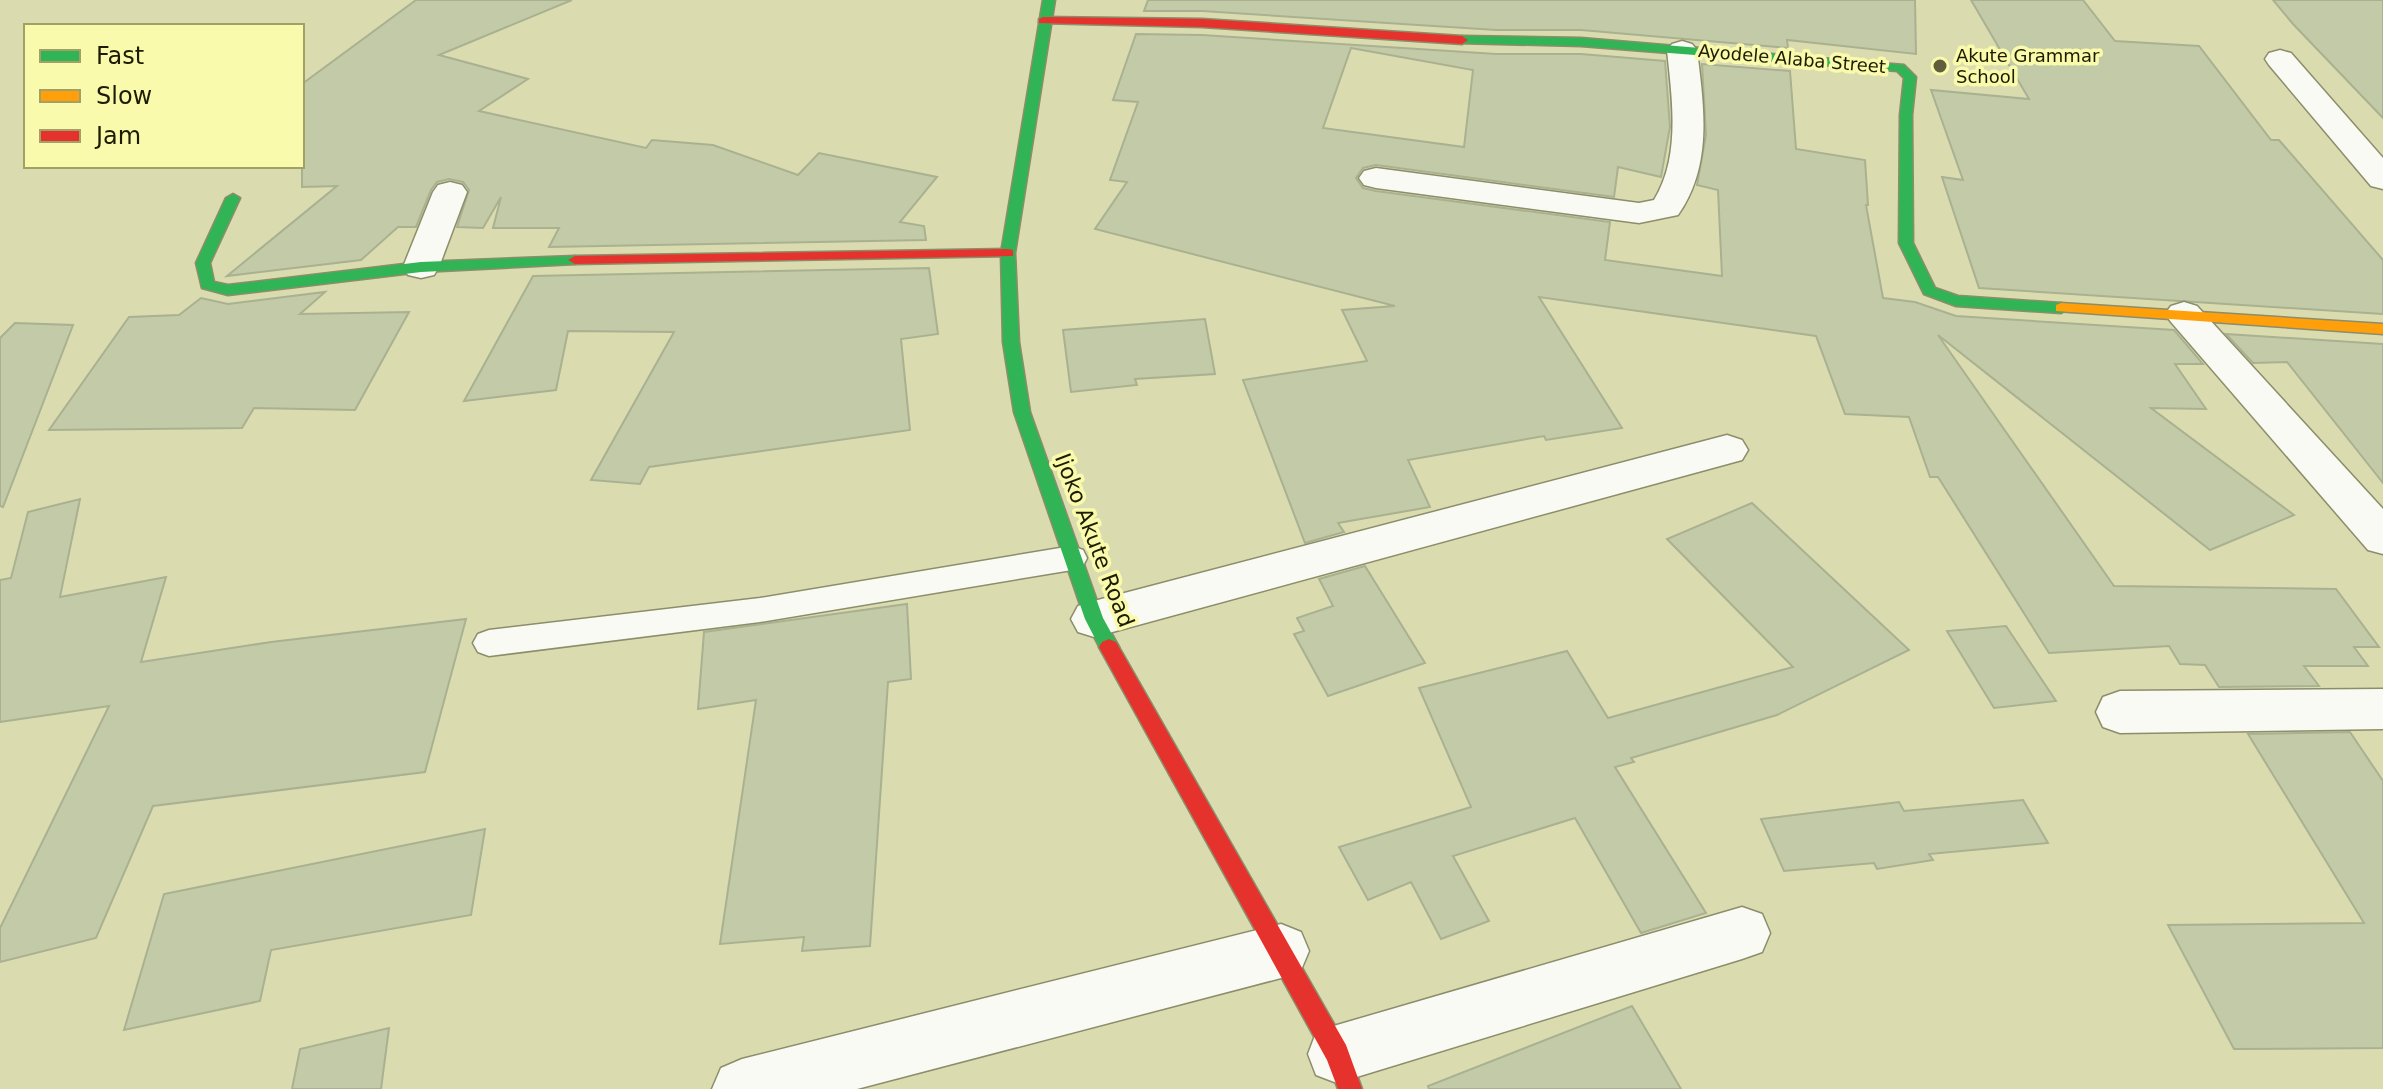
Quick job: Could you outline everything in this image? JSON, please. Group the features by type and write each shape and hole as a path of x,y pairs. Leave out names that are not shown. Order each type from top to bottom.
{"street":[{"name":"Ijoko Akute Road","path":"1049,0 1043,21 1023,171 1008,253 1011,342 1022,412 1094,619 1281,951 1344,1071"},
{"name":"Ayodele Alaba Street","path":"1043,21 1202,23 1496,42 1581,42 1900,68 1910,77 1906,115 1906,243 1929,291 1956,301 2383,329"},
{"path":"1376,178 1639,213 1666,208 1678,192 1689,121 1682,50"},
{"path":"2280,59 2383,179"},
{"path":"421,267 450,192"},
{"path":"233,198 203,263 207,285 228,290 421,267 583,259 1008,253"},
{"path":"2184,314 2383,538"},
{"path":"1094,619 1727,450"},
{"path":"2120,712 2383,709"},
{"path":"1344,1071 1742,933"},
{"path":"742,1089 1281,951"}],"lane":[{"path":"489,643 760,610 1072,558"}],"building":[{"path":"416,0 572,0 439,55 528,79 479,111 646,148 652,140 713,145 798,175 819,153 937,177 900,222 924,226 926,240 549,247 559,228 493,228 501,197 483,228 457,227 469,190 463,182 449,179 437,182 431,190 416,227 398,227 361,260 227,276 337,186 302,187 304,83"},
{"path":"1148,0 1915,0 1916,54 1787,40 1788,48 1581,30 1496,30 1202,11 1144,11"},
{"path":"1971,0 2083,0 2115,41 2199,46 2271,140 2279,140 2383,260 2383,314 1979,288 1942,177 1963,180 1931,90 2029,99"},
{"path":"2273,0 2383,0 2383,118 2293,24"},
{"path":"1136,34 1202,35 1496,54 1581,54 1665,61 1670,127 1661,177 1618,167 1614,197 1376,165 1363,168 1356,178 1363,188 1376,191 1610,222 1605,260 1722,276 1718,190 1697,185 1706,135 1702,64 1790,71 1796,149 1865,160 1866,205 1883,298 1915,302 1956,316 2174,330 2203,364 2175,364 2206,409 2151,408 2294,515 2210,550 1938,335 2114,586 2336,589 2379,647 2354,647 2368,666 2304,666 2319,686 2219,687 2205,665 2180,664 2169,646 2049,653 1938,477 1930,477 1909,417 1845,414 1816,336 1539,297 1622,428 1546,440 1544,436 1408,460 1430,507 1338,523 1344,532 1305,543 1243,380 1367,361 1342,310 1395,306 1095,229 1127,182 1110,180 1138,102 1113,100","holes":["1351,48 1473,70 1464,147 1323,128"]},
{"path":"929,268 938,334 901,339 910,430 649,467 640,484 591,480 674,332 568,331 556,390 464,401 533,276"},
{"path":"325,292 300,314 409,312 355,410 254,408 242,428 49,430 129,317 179,315 201,298 228,304"},
{"path":"1205,319 1215,374 1135,379 1137,385 1071,392 1063,330"},
{"path":"15,323 73,325 3,507 0,506 0,338"},
{"path":"2226,334 2383,344 2383,483 2287,362 2253,363"},
{"path":"80,499 60,597 166,577 141,662 271,642 466,619 425,772 153,806 96,938 0,962 0,928 109,706 0,722 0,580 11,578 28,512"},
{"path":"1752,503 1909,650 1777,715 1631,758 1634,762 1615,767 1706,913 1641,933 1575,818 1453,856 1489,921 1441,939 1411,882 1368,900 1339,847 1471,807 1419,688 1567,651 1608,718 1793,667 1667,539"},
{"path":"1365,566 1425,663 1328,696 1294,634 1304,631 1297,618 1333,606 1319,579"},
{"path":"907,604 911,679 888,682 870,946 802,951 804,937 720,944 756,700 698,709 704,632"},
{"path":"2006,626 2056,701 1994,708 1947,631"},
{"path":"2350,732 2383,781 2383,1048 2234,1049 2168,925 2364,923 2248,734"},
{"path":"2023,800 2048,843 1929,854 1933,860 1877,869 1874,863 1784,871 1761,819 1899,802 1904,811"},
{"path":"485,829 471,915 271,950 260,1001 124,1030 164,894"},
{"path":"1632,1006 1681,1089 1429,1089 1428,1086"},
{"path":"389,1028 381,1089 292,1089 300,1049"}],"traffic: fast":[{"path":"1049,0 1008,253 1011,342 1022,412 1094,619 1109,647"},
{"path":"1462,40 1581,42 1900,68 1910,77 1906,115 1906,243 1929,291 1956,301 2061,308"},
{"path":"233,198 203,263 207,285 228,290 421,267 575,260"}],"traffic: slow":[{"path":"2061,308 2383,329"}],"traffic: jam":[{"path":"1043,21 1202,23 1462,40"},
{"path":"575,260 1008,253"},
{"path":"1109,647 1337,1054 1350,1089"}],"place":[{"name":"Akute Grammar School","path":"1940,66"}]}
